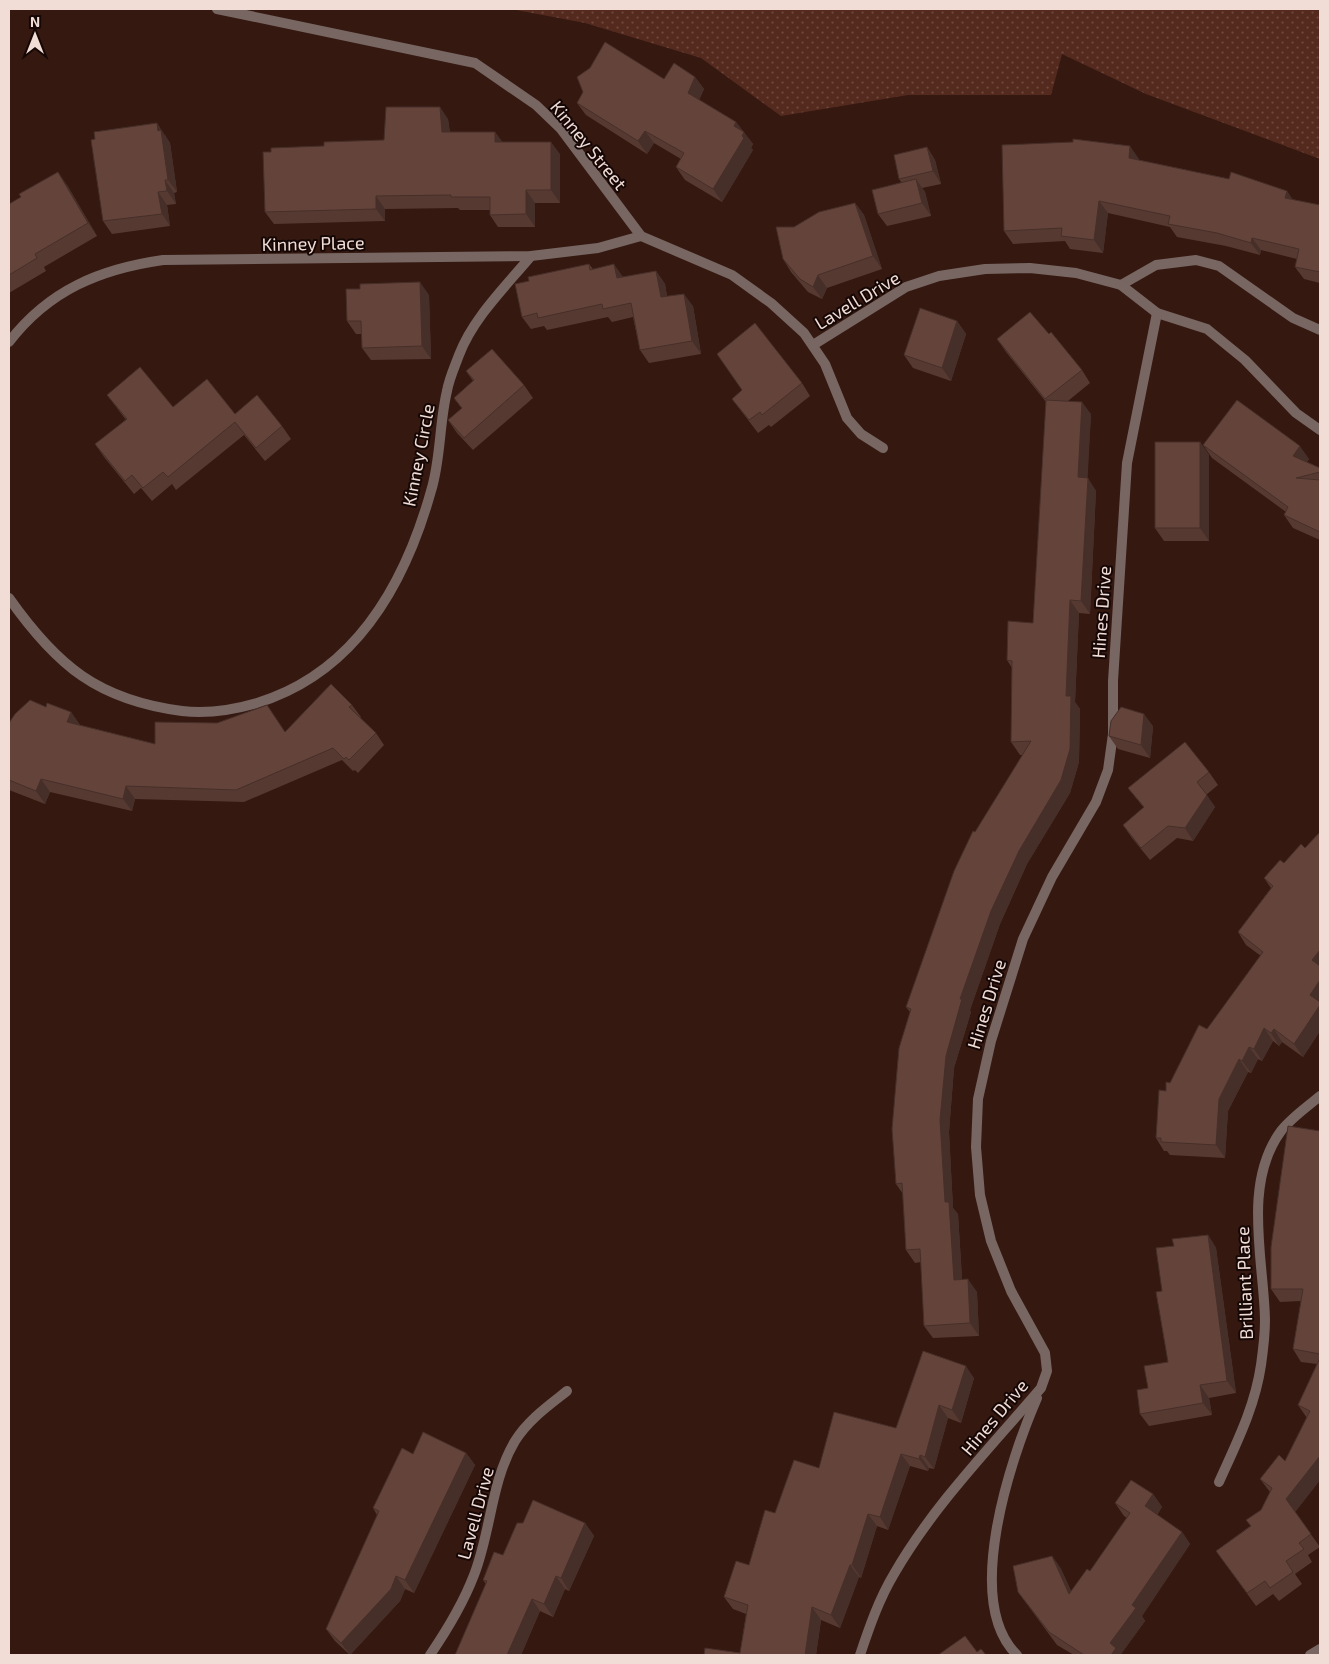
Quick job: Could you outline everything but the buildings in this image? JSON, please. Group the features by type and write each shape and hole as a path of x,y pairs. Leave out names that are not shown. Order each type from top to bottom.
{"street":[{"name":"Kinney Street","path":"217,9 475,63 536,105 561,129 641,236"},
{"name":"Kinney Place","path":"9,342 20,327 53,298 88,278 126,266 163,260 531,256 598,248 641,236"},
{"path":"641,236 732,275 771,303 804,333 813,346"},
{"name":"Kinney Circle","path":"9,598 30,628 54,655 80,676 112,694 150,707 193,713 237,709 279,696 314,678 346,652 370,622 395,584 418,533 432,489 447,391 460,353 471,332 531,256"},
{"path":"1121,285 1156,265 1196,260 1219,266 1293,318 1320,330"},
{"name":"Lavell Drive","path":"883,448 861,434 847,418 824,364 813,346 906,287 939,276 985,269 1030,268 1076,273 1121,285 1157,313 1207,329 1245,360 1296,413 1320,430"},
{"name":"Hines Drive","path":"860,1655 871,1622 893,1575 921,1531 1041,1388 1047,1371 1045,1353 1011,1291 991,1241 980,1195 976,1147 978,1099 990,1041 1023,939 1052,877 1096,802 1108,770 1113,734 1112,681 1127,463 1157,313"},
{"name":"Brilliant Place","path":"1219,1482 1248,1417 1261,1366 1265,1320 1257,1230 1260,1188 1269,1152 1281,1131 1320,1096"},
{"path":"1017,1655 1000,1629 993,1603 993,1558 1002,1496 1020,1437 1041,1388"},
{"name":"Lavell Drive","path":"430,1655 449,1627 474,1576 489,1529 500,1473 516,1440 539,1413 567,1392"},
{"path":"1310,1655 1320,1649"}],"shaded area":[{"path":"511,9 1320,9 1320,159 1146,94 1062,54 1051,95 908,95 781,116 701,58 585,23"}]}
